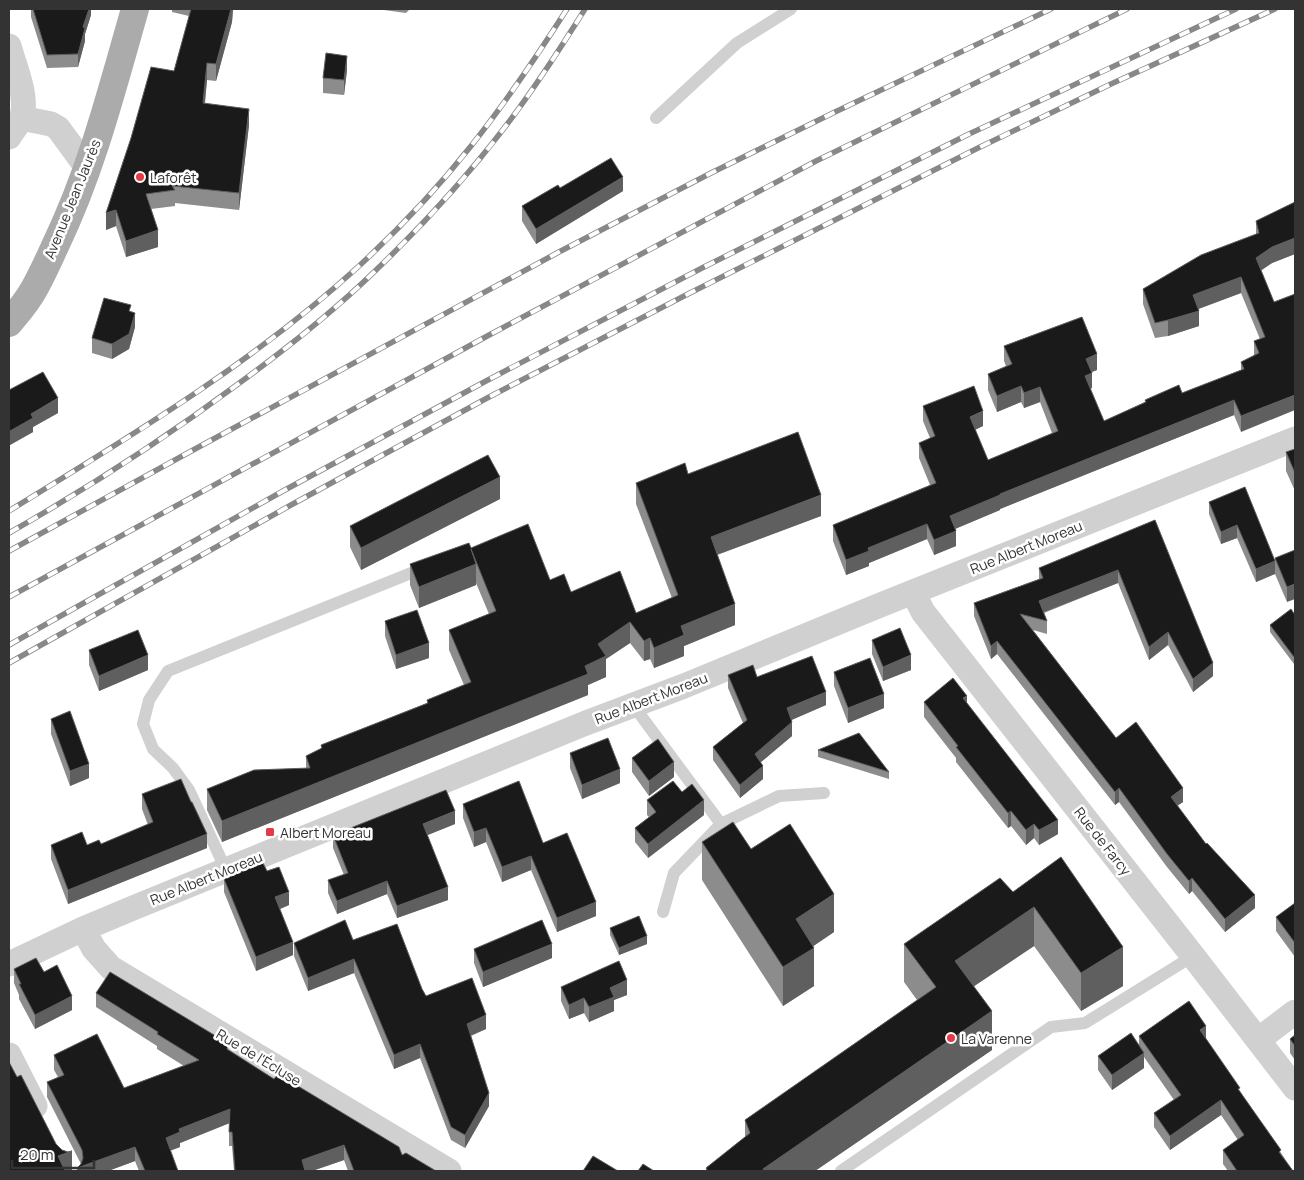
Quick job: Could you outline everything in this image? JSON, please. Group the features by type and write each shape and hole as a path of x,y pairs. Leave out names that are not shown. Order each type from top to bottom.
{"main road":[{"name":"Avenue Jean Jaurès","path":"13,312 34,290 63,230 88,169 135,9"}],"street":[{"path":"9,46 22,91 24,107 15,127 51,124 58,128 88,169"},
{"name":"Rue Albert Moreau","path":"9,964 83,929 586,723 633,706 1295,439"},
{"name":"Rue de Farcy","path":"913,592 923,612 1194,956 1295,1088"},
{"name":"Rue de l'Écluse","path":"83,929 94,949 111,968 449,1171"},
{"path":"1258,1040 1295,1012"},
{"path":"9,1055 48,1130"}],"lane":[{"path":"656,118 737,43 791,9"},
{"path":"226,870 189,790 173,768 153,749 143,724 149,700 168,671 434,564"},
{"path":"633,706 721,824"},
{"path":"663,912 674,873 721,824 779,796 824,793"},
{"path":"841,1171 1051,1027 1085,1023 1194,956"}],"building":[{"path":"33,9 89,9 83,27 85,28 78,54 47,55"},
{"path":"191,9 231,9 216,64 207,63 203,103 249,109 239,193 172,186 175,190 146,194 158,230 126,241 116,210 106,213 131,138 151,67 174,71"},
{"path":"326,53 347,56 344,80 323,78"},
{"path":"611,158 623,177 536,229 522,206 558,185 560,188"},
{"path":"1295,202 1295,238 1272,247 1256,258 1274,302 1295,294 1295,395 1241,416 1234,400 950,516 956,531 934,540 927,524 868,548 869,551 846,560 833,525 936,483 919,443 935,436 923,406 974,386 983,411 970,417 988,460 1058,431 1040,387 1024,393 1021,386 997,396 988,374 1012,364 1004,346 1082,317 1097,354 1086,359 1092,373 1085,376 1104,421 1179,385 1182,393 1244,369 1241,362 1259,353 1254,341 1265,337 1241,277 1193,295 1199,311 1155,323 1143,289 1201,255 1259,233 1256,221"},
{"path":"104,298 131,305 129,311 135,313 129,334 112,344 92,338"},
{"path":"43,372 58,398 31,414 33,418 10,431 9,390"},
{"path":"798,432 821,495 711,537 735,604 681,626 684,635 654,648 650,638 644,641 630,622 598,644 606,656 585,666 588,674 222,821 207,789 254,770 310,768 306,756 322,748 321,745 428,703 427,700 471,682 449,630 496,611 471,549 476,564 419,587 410,564 469,543 471,548 528,524 550,580 564,574 571,592 620,571 636,613 678,595 636,483 685,463 688,474"},
{"path":"1295,449 1295,473 1286,452"},
{"path":"488,455 500,477 361,548 350,526"},
{"path":"1245,487 1275,561 1256,569 1237,525 1221,532 1209,502"},
{"path":"1155,520 1213,663 1193,679 1168,632 1149,647 1118,570 1039,601 1047,621 1020,614 1116,738 1136,722 1183,788 1171,797 1206,844 1255,895 1225,919 1192,878 1189,881 1167,854 1119,788 1115,792 997,641 991,646 974,603 1043,578 1039,568"},
{"path":"1295,550 1295,584 1287,587 1275,558"},
{"path":"1291,609 1295,615 1294,657 1270,625"},
{"path":"417,610 429,643 396,655 385,621"},
{"path":"900,628 911,655 883,667 872,640"},
{"path":"138,630 148,655 99,676 89,650"},
{"path":"812,656 826,692 787,708 792,722 755,754 763,766 740,785 713,747 747,720 728,675 753,665 757,677"},
{"path":"870,658 884,694 848,708 834,672"},
{"path":"953,678 967,696 963,698 1058,820 1039,830 1034,824 1026,830 1011,811 1008,813 956,747 958,746 924,702"},
{"path":"70,711 89,764 70,771 51,719"},
{"path":"859,733 889,772 818,750"},
{"path":"608,738 620,769 582,785 570,753"},
{"path":"658,739 674,762 649,781 632,758"},
{"path":"181,779 207,834 68,890 51,845 82,832 87,845 99,840 101,844 153,822 142,794"},
{"path":"519,781 543,843 567,833 596,902 557,918 531,856 502,867 486,828 474,832 463,804"},
{"path":"673,781 682,792 692,784 704,800 648,844 635,828 656,812 647,800"},
{"path":"446,790 455,811 423,824 448,887 397,906 387,881 337,901 328,880 348,873 333,835"},
{"path":"733,822 751,849 790,824 834,894 796,919 814,948 783,967 702,842"},
{"path":"1061,857 1123,947 1081,973 1034,907 955,961 992,1011 763,1169 764,1171 708,1171 706,1168 750,1133 745,1120 936,987 904,944 1000,878 1013,892"},
{"path":"263,863 267,871 279,867 289,892 275,897 293,942 256,957 224,879"},
{"path":"1295,903 1295,943 1276,917"},
{"path":"639,916 647,936 619,948 610,928"},
{"path":"345,920 353,940 397,924 426,996 472,978 486,1015 467,1024 489,1093 465,1135 451,1127 420,1044 394,1055 354,959 308,978 294,943"},
{"path":"542,920 552,944 483,972 474,949"},
{"path":"36,958 44,972 57,965 72,996 35,1015 19,984 21,984 14,969"},
{"path":"619,961 627,980 610,988 614,997 589,1007 584,998 569,1005 561,987"},
{"path":"110,972 229,1044 227,1049 274,1079 278,1074 399,1147 402,1155 406,1153 436,1171 354,1171 344,1145 302,1160 305,1171 235,1171 232,1132 229,1132 230,1109 179,1129 180,1132 166,1138 178,1171 145,1171 135,1147 77,1168 83,1158 82,1150 47,1082 64,1075 54,1055 97,1034 124,1088 199,1060 96,993"},
{"path":"1189,1001 1206,1026 1200,1030 1240,1088 1238,1089 1281,1150 1279,1152 1293,1171 1237,1171 1223,1150 1244,1135 1221,1100 1170,1136 1154,1113 1181,1095 1139,1036"},
{"path":"1131,1033 1144,1053 1112,1075 1098,1056"},
{"path":"1295,1035 1295,1046 1290,1039"},
{"path":"9,1062 17,1077 21,1075 56,1144 62,1150 72,1151 58,1156 65,1171 9,1171"},
{"path":"593,1156 618,1171 583,1171"},
{"path":"643,1164 654,1171 638,1171"}],"railway":[{"path":"9,511 190,397 277,335 359,266 389,238 458,162 509,96 567,9"},
{"path":"9,533 97,481 182,424 291,344 359,286 427,219 490,146 516,113 585,9"},
{"path":"9,551 557,253 711,173 1051,9"},
{"path":"9,597 491,334 816,161 1127,9"},
{"path":"9,645 283,491 486,381 702,268 969,134 1236,9"},
{"path":"9,663 291,505 489,397 686,295 978,148 1111,84 1275,9"}],"place":[{"name":"Laforêt","path":"140,177"},
{"name":"Albert Moreau","path":"270,832"},
{"name":"La Varenne","path":"951,1038"}]}
